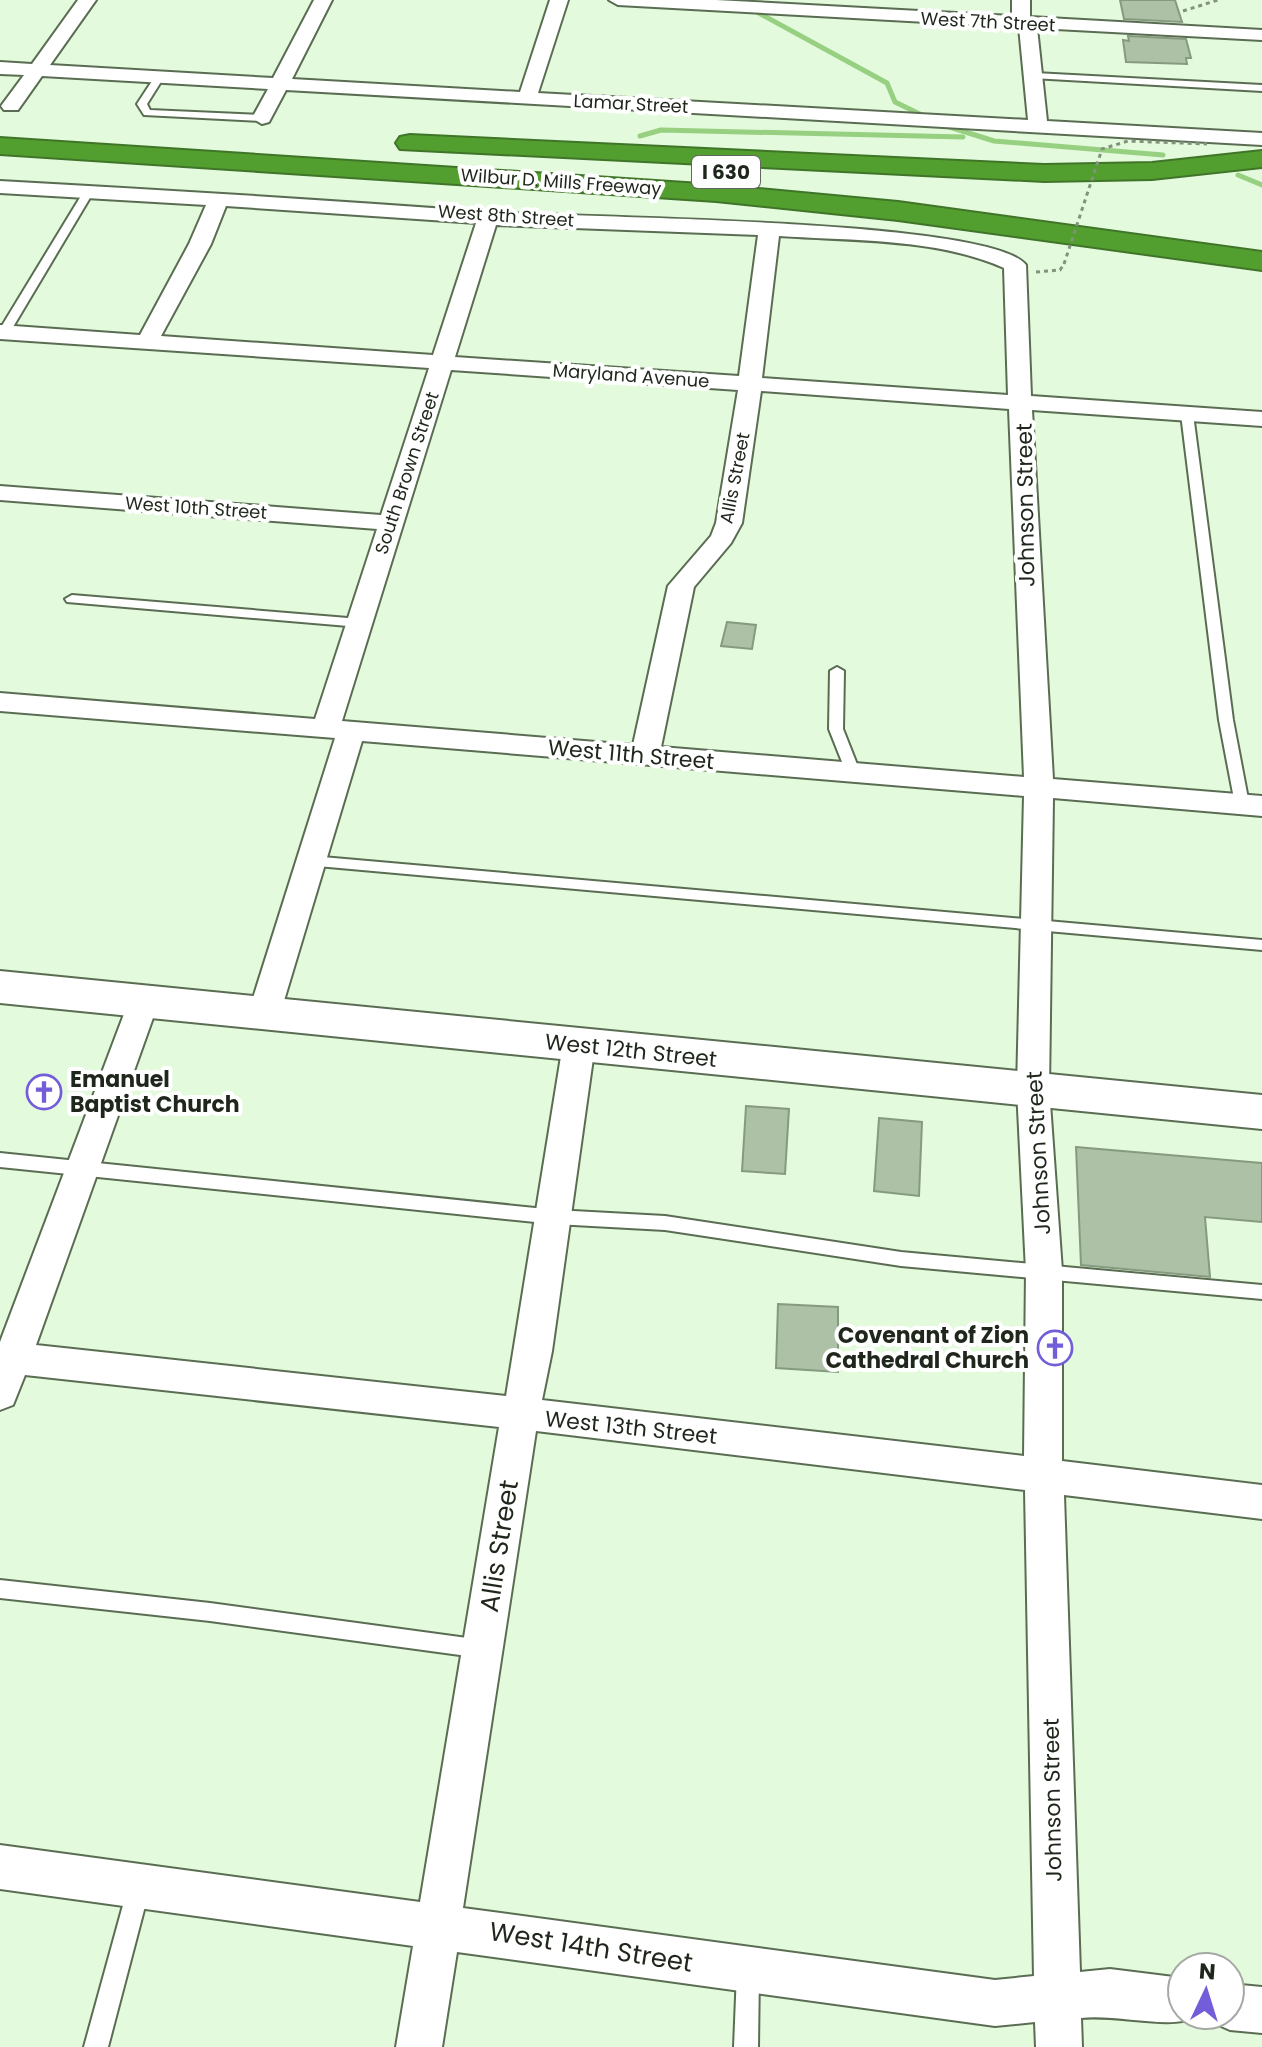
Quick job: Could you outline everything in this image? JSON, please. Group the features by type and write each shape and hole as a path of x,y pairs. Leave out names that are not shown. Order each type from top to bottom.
{"highway":[{"name":"Wilbur D. Mills Freeway","path":"5,115 188,136 770,176 940,194 1262,238"},
{"path":"188,136 328,141"},
{"path":"391,143 1044,173 1152,171 1262,159"},
{"name":"Wilbur D. Mills Freeway","path":"0,146 650,188 898,211 1262,261"},
{"path":"650,188 898,223 1232,286"}],"main road":[{"name":"West 12th Street","path":"0,987 1262,1112"}],"street":[{"path":"5,115 87,0"},
{"path":"262,118 323,0"},
{"path":"527,98 559,0"},
{"name":"West 7th Street","path":"618,0 1028,25 1262,35"},
{"path":"1021,0 1021,18 1028,25 1035,76 1038,126"},
{"name":"Lamar Street","path":"0,68 1262,139"},
{"name":"West 8th Street","path":"0,187 488,218 899,239 976,250 1011,260"},
{"path":"147,342 200,244 218,200"},
{"name":"South Brown Street","path":"264,1014 311,861 360,623 488,218"},
{"name":"Allis Street","path":"645,755 681,586 722,538 729,523 739,473 769,230"},
{"name":"Johnson Street","path":"1011,260 1016,269 1028,621 1039,787 1033,1089 1044,1271 1045,1477 1059,2047"},
{"name":"Maryland Avenue","path":"2,332 1262,419"},
{"name":"West 10th Street","path":"0,493 391,523"},
{"name":"West 11th Street","path":"0,702 1252,805"},
{"path":"0,1394 6,1358 84,1169 143,1001"},
{"name":"Allis Street","path":"419,2047 520,1415 555,1217 579,1044"},
{"name":"West 13th Street","path":"6,1358 1262,1502"},
{"name":"West 14th Street","path":"0,1867 440,1924 748,1971 995,2003 1110,1992 1166,1999"}],"lane":[{"path":"1035,76 1262,88"},
{"path":"159,77 142,104 147,113 262,118"},
{"path":"2,332 89,191"},
{"path":"1187,414 1226,720 1252,805"},
{"path":"72,599 360,623"},
{"path":"837,671 836,729 853,772"},
{"path":"311,861 1262,945"},
{"path":"0,1160 555,1217 665,1223 885,1257 1262,1292"},
{"path":"0,1589 210,1612 482,1649"},
{"path":"96,2047 139,1886"},
{"path":"746,2047 748,1971"}],"path":[{"path":"1178,12 1218,0"},
{"path":"1064,264 1102,149 1116,142 1128,141 1207,144"}],"building":[{"path":"1120,0 1175,0 1182,22 1124,19"},
{"path":"1128,36 1186,39 1191,58 1186,58 1187,64 1126,62 1123,40 1129,41"},
{"path":"727,622 756,625 752,649 721,646"},
{"path":"746,1106 789,1109 785,1174 742,1171"},
{"path":"879,1118 922,1122 919,1196 874,1191"},
{"path":"1076,1147 1262,1163 1262,1222 1205,1217 1210,1277 1081,1265"},
{"path":"778,1304 838,1307 838,1372 776,1368"}],"waterway":[{"path":"735,0 887,83 895,102 928,118"},
{"path":"940,124 994,141 1163,155"},
{"path":"640,136 661,130 963,137"},
{"path":"1238,175 1262,185"}],"place":[{"name":"Emanuel Baptist Church","path":"44,1092"},
{"name":"Covenant of Zion Cathedral Church","path":"1055,1348"}]}
